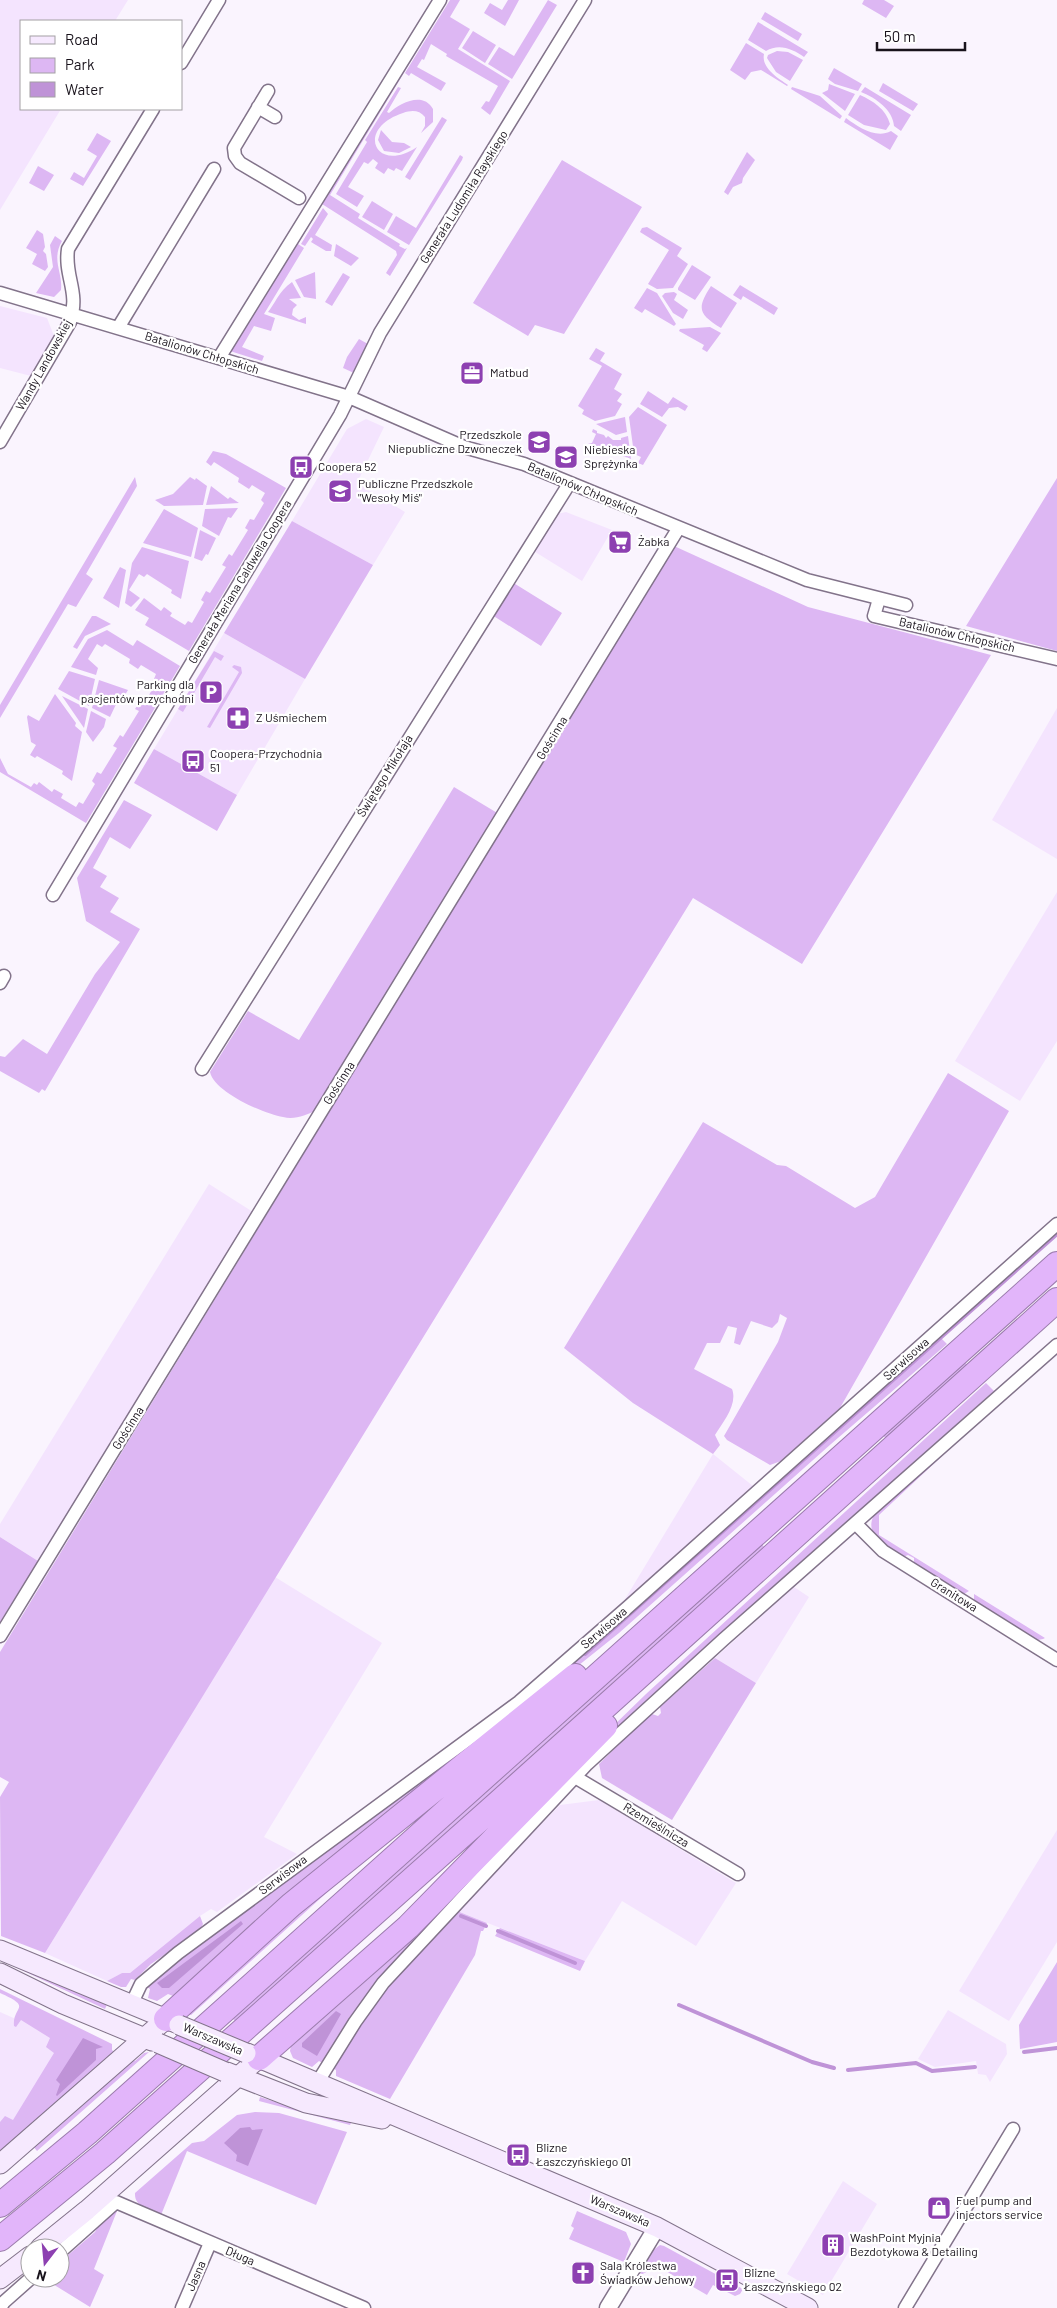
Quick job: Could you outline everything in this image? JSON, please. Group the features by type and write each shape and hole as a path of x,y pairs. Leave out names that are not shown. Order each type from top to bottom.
{"highway":[{"path":"0,2205 87,2133 1057,1264"},
{"path":"0,2240 105,2153 1057,1300"},
{"path":"172,2022 291,1905 576,1674 660,1620"},
{"path":"252,2055 408,1927 617,1714 675,1643"}],"main road":[{"name":"Warszawska","path":"0,1950 657,2227 808,2308"},
{"name":"Warszawska","path":"0,1973 63,2004 306,2103 426,2128"},
{"path":"0,2164 172,2022"},
{"path":"52,2238 87,2210 252,2055"},
{"path":"0,2279 20,2264"}],"street":[{"path":"182,60 219,0"},
{"path":"219,358 440,0"},
{"name":"Generała Ludomiła Rayskiego","path":"349,397 380,333 585,0"},
{"path":"268,91 234,148 235,156 240,163 299,198"},
{"path":"258,107 274,117"},
{"path":"72,314 74,292 66,262 68,249 152,110"},
{"path":"118,328 214,169"},
{"name":"Batalionów Chłopskich","path":"0,293 349,397 464,448 524,464 678,529 807,580 906,605"},
{"name":"Wandy Landowskiej","path":"0,442 67,328 72,314"},
{"name":"Generała Meriana Caldwella Coopera","path":"52,895 349,397"},
{"name":"Świętego Mikołaja","path":"202,1069 569,484"},
{"name":"Gościnna","path":"0,1636 678,529"},
{"name":"Batalionów Chłopskich","path":"879,599 874,616 1057,659"},
{"name":"Serwisowa","path":"131,2005 140,1984 178,1952 519,1702 635,1601 1057,1224"},
{"path":"317,2083 355,2022 384,1983 575,1777 724,1639 1057,1345"},
{"name":"Granitowa","path":"856,1524 883,1551 1057,1660"},
{"name":"Rzemieślnicza","path":"575,1777 738,1874"},
{"path":"905,2308 1013,2129"},
{"name":"Długa","path":"70,2243 116,2202 364,2308"},
{"path":"608,2308 657,2227"},
{"name":"Jasna","path":"182,2308 210,2243"},
{"path":"0,2308 20,2288"}],"shaded area":[{"path":"0,0 128,0 116,20 20,20 20,110 60,110 0,210"},
{"path":"0,306 47,318 54,336 31,376 0,368"},
{"name":"Publiczne Przedszkole \"Wesoły Miś\"","path":"366,419 384,427 357,483 405,512 373,565 292,521 347,429"},
{"path":"566,512 612,530 582,581 532,550 553,515"},
{"path":"224,633 305,679 237,795 154,749"},
{"path":"1057,708 1057,859 992,820"},
{"path":"1057,892 1057,1041 1020,1101 955,1061"},
{"path":"209,1184 253,1212 38,1561 0,1537 0,1524"},
{"path":"713,1454 753,1486 622,1604"},
{"path":"275,1577 382,1643 264,1837 297,1854 217,1912 211,1909 200,1916 130,1973 122,1973 107,1981 45,1953"},
{"path":"794,1587 809,1597 756,1683 715,1658"},
{"path":"599,1800 736,1883 696,1946 622,1901 585,1961 457,1911 560,1805"},
{"path":"1057,1830 1057,1942 1009,2021 959,1991"},
{"path":"25,2007 81,2033 0,2148 0,2012 18,2020"},
{"path":"948,2010 1006,2044 1007,2054 990,2082 986,2075 978,2074 976,2061 935,2067 918,2059"},
{"path":"843,2181 877,2204 823,2295 787,2274"}],"green space":[{"path":"445,0 448,0 330,195 360,214 358,218 400,244 399,246 407,248 390,276 386,273 397,255 396,251 322,204 298,244 304,248 264,314 275,318 271,331 254,326 242,347 264,356 262,361 230,351"},
{"path":"450,0 460,0 450,17 470,29 458,49 510,81 490,115 481,108 486,101 489,102 498,86 446,56 447,54 431,44 424,60 422,59 417,67 446,83 441,91 411,73 409,76 405,73"},
{"path":"508,0 519,0 505,26 484,13 490,3 502,10"},
{"path":"548,0 557,5 512,79 488,64 499,47 514,56"},
{"path":"864,0 884,0 894,6 886,18 862,4"},
{"path":"765,12 802,34 798,41 761,19"},
{"path":"758,22 808,52 804,57 781,47 766,51 748,40"},
{"path":"473,31 496,45 485,63 462,48"},
{"path":"746,43 764,54 765,64 787,86 761,70 751,72 745,80 730,70"},
{"path":"777,51 788,52 803,60 790,81 776,72 767,58 768,55"},
{"path":"834,68 862,84 858,91 835,84 828,79"},
{"path":"883,83 918,104 913,111 879,91"},
{"path":"829,84 855,94 845,111 822,93 828,90"},
{"path":"398,87 401,88 387,112 389,113 411,100 423,101 433,109 433,122 421,133 425,126 425,117 418,112 409,111 388,120 379,129 375,138 376,146 382,153 391,156 403,154 417,147 402,171 396,168 394,171 388,168 384,174 375,168 378,163 373,159 368,164 364,162 348,187 364,196 357,207 336,194 367,142 365,140"},
{"path":"792,87 820,96 842,116 840,119 791,89"},
{"path":"865,87 911,115 901,131 894,126 891,115 883,105 861,92"},
{"path":"860,95 874,103 885,114 890,124 886,130 864,125 848,115"},
{"path":"442,117 447,120 410,180 405,177"},
{"path":"846,118 867,131 879,134 891,131 898,136 890,150 844,122"},
{"path":"381,130 392,142 404,143 411,147 399,153 384,151 378,140"},
{"path":"97,133 111,141 83,186 70,179 74,172 84,178 97,156 87,150"},
{"path":"747,152 755,160 743,178 742,183 733,187 728,195 724,192"},
{"path":"460,155 463,157 462,160 409,245 387,232 396,216 416,228"},
{"path":"562,160 642,207 564,334 535,325 528,336 473,303"},
{"path":"38,166 54,175 44,191 29,183"},
{"path":"372,201 393,214 384,230 362,217"},
{"path":"323,208 328,214 315,235 332,245 331,251 326,251 311,242 313,239 311,237 305,246 301,244"},
{"path":"647,227 682,248 677,256 688,264 673,288 657,289 648,284 669,250 640,232 642,228"},
{"path":"37,230 43,234 45,247 43,251 46,254 48,267 45,271 32,264 37,254 26,248"},
{"path":"55,236 62,241 57,254 61,290 54,297 36,293 53,267 50,245"},
{"path":"336,244 359,258 351,266 334,256"},
{"path":"692,265 711,277 695,300 678,290"},
{"path":"315,272 316,299 304,297 295,280"},
{"path":"343,273 350,277 332,306 325,302"},
{"path":"292,282 301,298 289,299 297,305 293,309 292,315 299,320 306,317 306,324 268,312 280,294"},
{"path":"740,285 778,308 774,315 743,296 741,300 733,295"},
{"path":"711,286 737,303 721,328 708,319 702,310 703,300"},
{"path":"647,288 657,293 676,324 674,326 645,309 642,313 634,308"},
{"path":"674,292 677,294 674,300 688,310 683,319 673,313 662,296 665,293"},
{"path":"710,327 721,333 707,352 702,349 704,345 679,331 680,329"},
{"path":"359,339 368,344 354,373 343,368 347,357"},
{"path":"596,348 605,353 600,361 622,374 614,389 622,394 617,401 622,404 615,416 595,421 582,414 584,410 578,406 602,366 589,359"},
{"path":"648,391 668,404 673,397 688,406 685,411 678,407 669,408 662,417 640,404"},
{"path":"638,407 667,425 643,465 638,463 641,457 634,454 629,417"},
{"path":"625,417 627,432 616,435 596,424"},
{"path":"593,429 606,438 608,436 613,440 621,440 621,438 628,436 631,459 588,443 592,443 596,434 592,432"},
{"path":"213,451 226,454 286,488 189,651 145,625 149,618 135,610 144,598 161,611 164,607 172,613 170,616 185,625 188,621 192,623 204,602 201,600 206,591 210,593 226,567 222,565 229,554 232,556 248,530 245,528 250,519 254,520 264,503 261,500 265,493 252,485 249,489 238,482 239,478 214,462 211,466 206,462"},
{"path":"135,477 137,486 86,574 93,579 76,607 68,604 0,718 0,705"},
{"path":"190,477 195,480 196,478 207,486 203,505 164,506 155,500 173,494"},
{"path":"1057,478 1057,651 966,626"},
{"path":"211,486 228,499 230,497 239,503 206,505"},
{"path":"238,508 231,518 228,517 219,536 202,526 205,509"},
{"path":"164,509 198,528 191,557 143,543"},
{"path":"292,521 373,565 305,679 224,633"},
{"path":"200,530 216,538 208,555 206,554 202,561 194,558"},
{"path":"674,546 808,607 991,655 802,964 693,898 45,1953 1,1936 0,1797 9,1782 0,1777 0,1652"},
{"path":"142,547 189,561 181,599 171,593 172,590 147,574 144,577 139,574 129,590 140,598 131,607 125,603 132,563"},
{"path":"120,567 126,570 119,608 103,598"},
{"path":"512,582 562,613 541,646 492,615"},
{"path":"92,616 96,616 111,624 85,636 77,649 73,647"},
{"path":"107,630 133,646 137,640 180,666 86,823 0,772 0,758 8,774 31,787 34,783 37,785 39,782 52,792 54,789 63,794 61,798 76,807 79,802 83,804 95,784 92,781 97,772 101,774 117,748 113,746 120,735 123,737 139,711 135,709 141,700 145,702 157,681 154,679 156,674 141,665 138,669 129,663 130,659 105,644 102,647 97,644 88,659 98,668 96,675 71,667 88,639"},
{"path":"214,651 224,656 221,661 215,657 183,712 178,709"},
{"path":"234,665 241,667 242,673 210,728 207,727 239,672 232,667"},
{"path":"69,671 95,679 89,706 58,689"},
{"path":"99,680 128,690 122,700 119,698 110,717 92,708"},
{"path":"55,694 76,723 75,726 82,732 72,781 62,774 63,771 37,756 35,758 30,755 36,745 31,742 27,717 28,715 39,721"},
{"path":"62,696 88,709 84,728"},
{"path":"91,711 106,719 104,727 93,742 86,732"},
{"path":"154,749 237,795 217,831 134,783"},
{"path":"454,787 499,814 317,1110 305,1115 287,1118 253,1107 220,1087 210,1072 248,1011 299,1040"},
{"path":"124,800 152,815 130,849 110,837 93,868 107,876 100,887 119,898 110,912 140,929 45,1091 42,1089 39,1093 0,1071 0,1056 5,1057 23,1039 47,1054 95,974 120,942 86,921 77,878"},
{"path":"948,1073 1009,1111 840,1408 781,1461 770,1465 727,1440 724,1436 778,1342 787,1318 780,1314 778,1322 772,1328 751,1321 740,1345 734,1343 737,1328 728,1326 720,1343 707,1343 694,1369 732,1389 733,1401 729,1413 715,1435 720,1445 713,1454 633,1403 564,1348 703,1122 777,1165 786,1166 855,1208 875,1197"},
{"path":"938,1335 947,1344 831,1444 619,1633 346,1852 301,1881 173,1996 168,1994 157,2001 148,1998 150,1989 146,1986 147,1984 487,1730"},
{"path":"964,1361 968,1366 886,1439 882,1434"},
{"path":"986,1383 994,1391 779,1583 545,1801 378,1980 364,1998 324,2064 319,2061 312,2067 293,2058 290,2051 291,2045 287,2044 646,1694"},
{"path":"988,1413 879,1515 879,1535 969,1591 964,1594 914,1563 914,1558 908,1555 903,1557 884,1545 874,1535 871,1522 874,1515"},
{"path":"0,1537 38,1561 0,1622"},
{"path":"761,1543 765,1548 722,1587 236,2022 233,2019"},
{"path":"974,1594 1045,1638 1038,1640 974,1600"},
{"path":"715,1658 756,1683 672,1820 602,1778 599,1764 648,1716 652,1714 658,1716 661,1713 660,1707"},
{"path":"403,1824 191,2015 188,2014 192,2005"},
{"path":"457,1911 487,1923 483,1931 481,1931 475,1955 390,2099 336,2076 336,2070 332,2068 370,2008 388,1985"},
{"path":"200,1916 203,1924 199,1931 151,1964 135,1980 131,1979 126,1987 121,1987 107,1981 122,1973 130,1973"},
{"path":"500,1928 585,1961 580,1971 495,1936"},
{"path":"0,1957 108,2002 105,2009 0,1960"},
{"path":"1057,1962 1057,2042 1020,2049 1019,2025"},
{"path":"0,1989 112,2044 114,2052 0,2154 0,2122 5,2116 13,2120 54,2053 46,2047 50,2038 21,2020 16,2027 14,2026 14,2019 19,2005 0,1993"},
{"path":"149,2052 37,2151 33,2146 131,2058 135,2061 144,2053"},
{"path":"260,2097 311,2113 352,2121 350,2125 259,2101"},
{"path":"255,2112 279,2113 347,2132 316,2205 187,2151 161,2215 137,2202 135,2193 192,2143 204,2141 237,2115"},
{"path":"115,2210 117,2211 94,2269 104,2275 90,2307 59,2288 70,2288 70,2253 95,2232 98,2226"},
{"path":"577,2211 626,2232 631,2244 624,2262 569,2239 574,2228 571,2226"},
{"path":"660,2245 743,2289 740,2294 735,2296 713,2285 707,2295 657,2266 639,2276 652,2251"}],"water":[{"path":"241,1921 243,1924 169,1988 162,1988 157,1983"},
{"path":"336,2011 341,2014 317,2056 302,2047 302,2043"},
{"path":"83,2038 103,2047 96,2049 96,2060 57,2096 60,2084 56,2080"},
{"path":"250,2127 252,2130 263,2129 248,2166 236,2161 237,2155 224,2143 240,2128"}],"waterway":[{"path":"585,1654 1057,1234"},
{"path":"461,1916 486,1926"},
{"path":"498,1931 575,1963"},
{"path":"679,2005 812,2062 834,2068"},
{"path":"1024,2052 1057,2048"},
{"path":"848,2070 916,2063 932,2071 975,2067"}],"place":[{"name":"Matbud","path":"472,373"},
{"name":"Przedszkole Niepubliczne Dzwoneczek","path":"539,442"},
{"name":"Niebieska Sprężynka","path":"566,457"},
{"name":"Coopera 52","path":"301,467"},
{"name":"Publiczne Przedszkole \"Wesoły Miś\"","path":"340,491"},
{"name":"Żabka","path":"620,542"},
{"name":"Parking dla pacjentów przychodni","path":"211,692"},
{"name":"Z Uśmiechem","path":"238,718"},
{"name":"Coopera-Przychodnia 51","path":"193,761"},
{"name":"Blizne Łaszczyńskiego 01","path":"518,2155"},
{"name":"Fuel pump and injectors service","path":"939,2208"},
{"name":"WashPoint Myjnia Bezdotykowa & Detailing","path":"833,2245"},
{"name":"Sala Królestwa Świadków Jehowy","path":"583,2273"},
{"name":"Blizne Łaszczyńskiego 02","path":"727,2280"}]}
